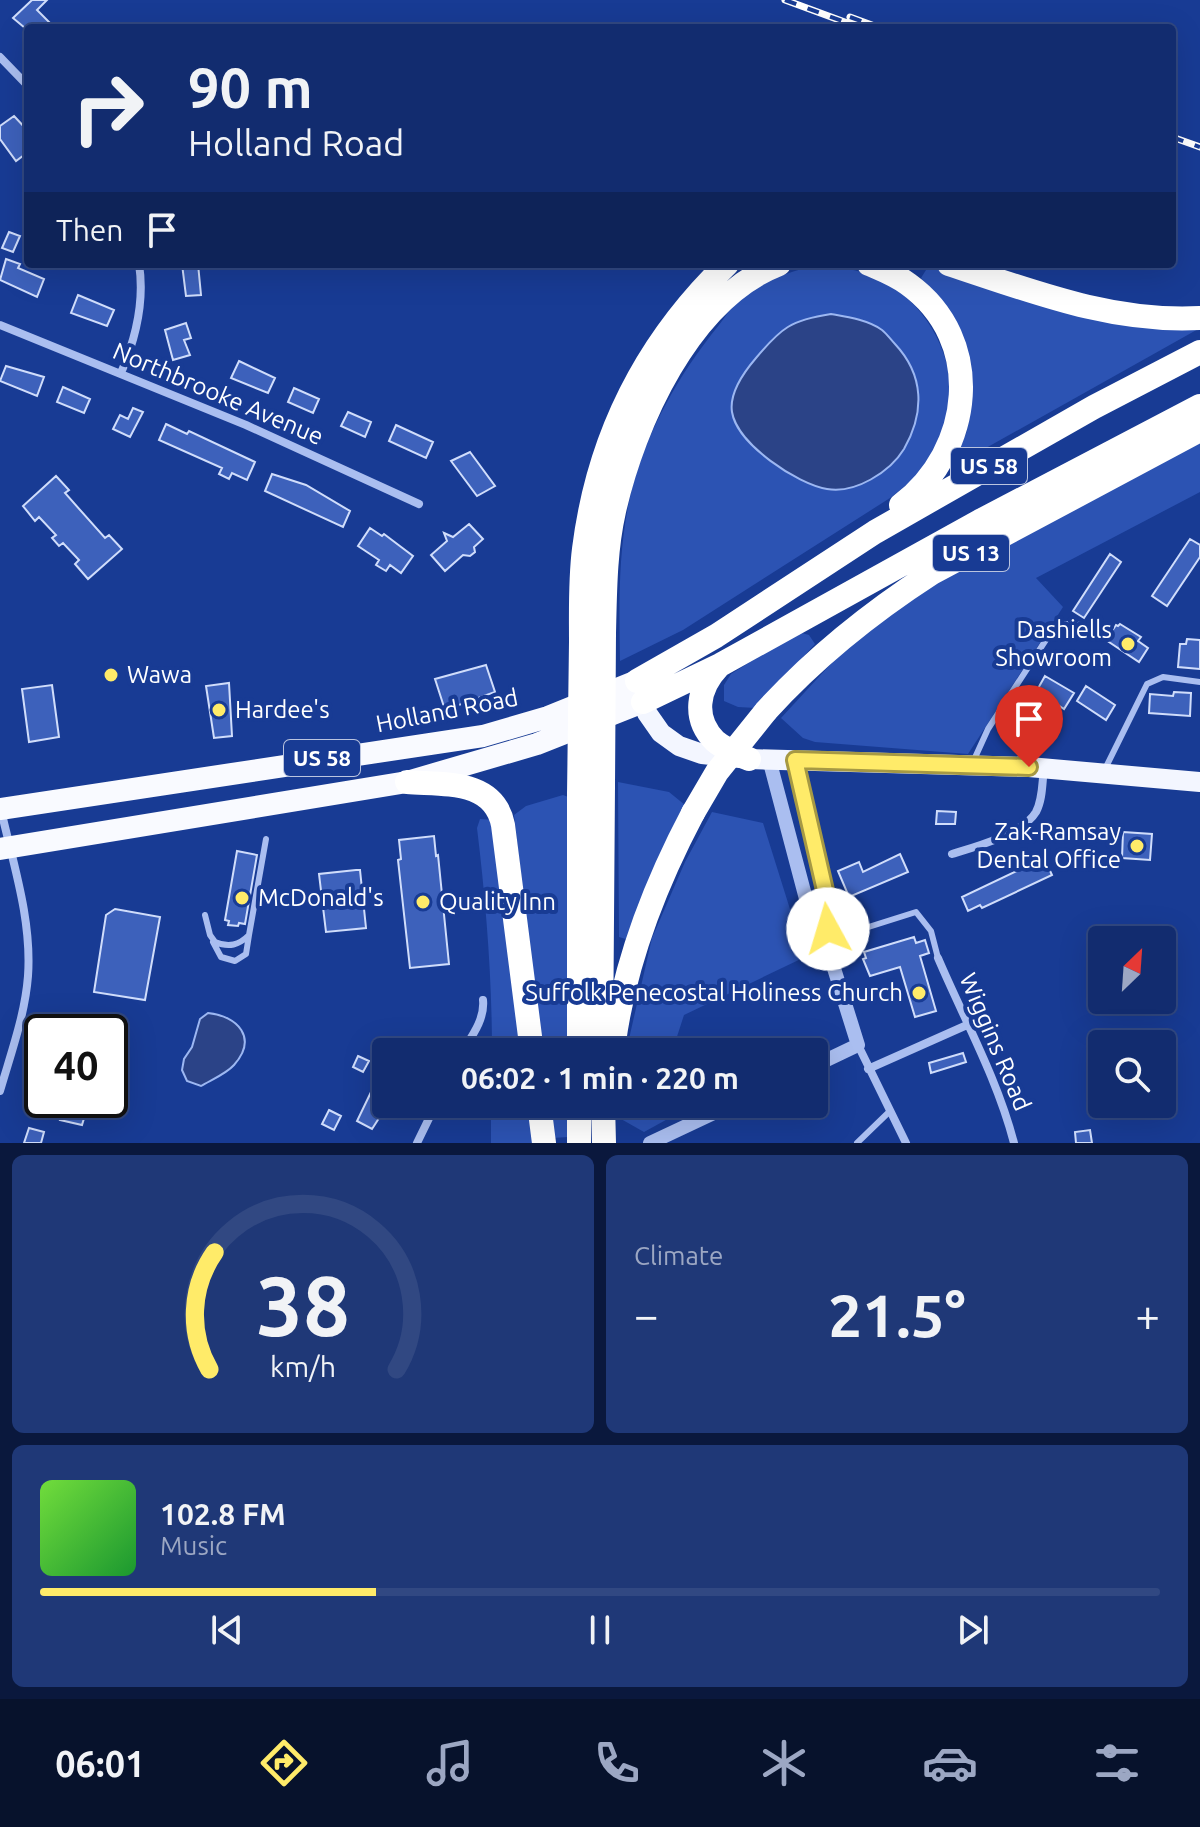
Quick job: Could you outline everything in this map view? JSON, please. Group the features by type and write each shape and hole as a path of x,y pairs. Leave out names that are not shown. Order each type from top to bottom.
{"highway":[{"path":"601,1038 603,786 583,552 595,484 612,432 643,369 661,340 703,287 723,268"},
{"path":"579,1038 579,795 592,637 614,512 632,448 646,414 683,349 720,304 750,279 771,268"},
{"path":"875,532 890,512 912,496 937,470 955,436 962,397 957,357 940,319 907,283 877,268"},
{"path":"961,268 1060,301 1101,311 1161,319 1200,318"},
{"name":"US 58","path":"640,692 716,636 875,532 1094,407 1200,352"},
{"name":"US 58","path":"640,692 720,665 980,521 1200,406"},
{"name":"US 13","path":"615,1038 624,990 643,923 675,847 717,772 766,711 813,662 855,626 932,573 1200,430"},
{"path":"720,665 704,684 699,701 702,717 715,741 759,759"},
{"name":"Holland Road","path":"5,848 407,782 537,744 640,692"},
{"name":"Holland Road","path":"0,808 474,738 640,692"},
{"path":"407,782 455,785 476,790 493,800 498,807 503,825 530,1038"},
{"path":"541,1118 544,1143"},
{"path":"579,1118 579,1142"}],"main road":[{"path":"640,692 654,725 679,746 702,754 759,759 1044,768 1200,782"}],"street":[{"path":"0,57 24,82"},
{"path":"121,373 136,332 140,309 139,268"},
{"name":"Northbrooke Avenue","path":"0,325 246,425 419,504"},
{"path":"759,759 810,914 827,946 858,1045 906,1143"},
{"path":"795,760 830,912 827,946"},
{"path":"952,854 985,844 1018,827 1035,814 1044,768"},
{"path":"0,808 5,848 26,928 28,965 25,997 0,1091"},
{"name":"Wiggins Road","path":"938,958 990,1070 1014,1143"},
{"path":"469,1038 484,1009 483,1000"},
{"path":"868,1069 967,1025"},
{"path":"828,1059 858,1045"},
{"path":"417,1143 429,1118"},
{"path":"650,1143 703,1118"}],"lane":[{"path":"972,765 988,729 1051,632 1066,624 1082,625"},
{"path":"1103,773 1147,684 1163,677 1200,682"},
{"path":"205,915 210,935 221,957 235,961 246,954 266,839"},
{"path":"827,946 859,930 916,912 931,931 938,958"},
{"path":"210,935 215,942 233,946 249,935"},
{"path":"857,1143 889,1112"}],"shaded area":[{"path":"805,268 839,268 864,273 899,292 917,308 931,327 948,370 951,393 943,440 934,457 890,498 683,630 620,661 623,538 630,497 644,451 677,385 730,310 750,291"},
{"path":"933,268 1081,316 1200,328 952,467 967,431 972,387 941,301 921,278 926,270"},
{"path":"831,314 864,321 884,332 912,368 918,394 916,421 898,458 871,480 838,490 815,486 770,461 745,437 732,412 735,390 742,376 773,339 796,323"},
{"path":"1200,442 1200,492 1036,578 1063,607 968,754 815,742 803,738 781,718 851,642 917,595 971,562"},
{"path":"798,632 809,635 815,644 756,708 738,707 724,701 724,685 731,674"},
{"path":"618,782 669,792 685,805 629,940 619,937"},
{"path":"563,795 571,798 569,1038 540,1038 514,815 526,806"},
{"path":"712,812 763,823 805,957 684,1015 677,1038 629,1038 652,938 685,862"},
{"path":"480,819 495,820 521,1038 492,1038 488,940 477,828"},
{"path":"208,1013 236,1024 244,1037 244,1046 231,1068 201,1086 187,1081 182,1070 200,1019"},
{"path":"491,1118 531,1118 534,1143 491,1143"},
{"path":"551,1118 569,1118 568,1137 553,1138"},
{"path":"621,1118 670,1118 644,1132"}],"building":[{"path":"32,0 47,0 37,10 51,24 24,24 24,27 13,18"},
{"path":"14,116 24,127 24,155 16,161 0,139 0,126"},
{"path":"9,232 20,236 13,252 2,248"},
{"path":"6,259 44,279 37,297 0,280"},
{"path":"182,268 198,268 201,295 186,296"},
{"path":"78,295 114,310 107,326 71,313"},
{"path":"186,323 191,338 184,340 190,355 173,360 165,330"},
{"path":"239,361 275,378 268,393 231,378"},
{"path":"6,366 44,377 37,396 0,381"},
{"path":"63,387 90,399 84,413 57,402"},
{"path":"294,388 319,399 313,413 288,402"},
{"path":"133,408 143,412 130,437 113,429 120,415 128,419"},
{"path":"348,412 371,422 365,437 341,426"},
{"path":"166,424 187,434 189,431 255,462 247,480 232,473 229,479 219,474 222,468 159,440"},
{"path":"396,425 433,442 426,458 389,441"},
{"path":"470,452 495,486 477,496 451,461"},
{"path":"272,474 306,485 350,511 343,527 265,491"},
{"path":"56,476 69,490 65,493 105,538 109,535 122,549 88,579 75,564 79,560 63,543 59,546 52,538 56,535 39,517 35,521 23,506"},
{"path":"469,524 483,539 474,547 475,552 470,556 463,555 445,571 431,555 447,541 444,533 453,537"},
{"path":"370,528 382,536 384,534 413,556 401,573 390,565 386,571 376,565 379,560 358,546"},
{"path":"1190,539 1200,545 1200,557 1167,606 1152,596"},
{"path":"1110,554 1121,562 1084,618 1073,611"},
{"name":"Dashiells Showroom","path":"1120,624 1141,637 1138,641 1148,648 1139,662 1106,640"},
{"path":"1187,639 1200,640 1200,669 1178,667 1180,644 1186,644"},
{"path":"486,665 495,692 445,710 435,679"},
{"path":"1045,676 1074,693 1064,709 1058,705 1055,709 1044,702 1047,698 1036,692"},
{"name":"Hardee's","path":"229,683 232,736 214,738 206,686"},
{"path":"52,685 59,737 29,742 22,689"},
{"path":"1086,686 1115,705 1106,720 1077,701"},
{"path":"1174,692 1191,693 1190,716 1149,713 1150,694 1173,696"},
{"path":"937,811 956,812 955,824 936,824"},
{"name":"Zak-Ramsay Dental Office","path":"1123,832 1152,834 1150,860 1122,858"},
{"name":"Quality Inn","path":"434,836 449,964 410,968 398,860 401,859 399,840"},
{"name":"McDonald's","path":"237,851 257,855 245,924 239,923 238,926 228,925 229,921 225,920"},
{"path":"900,854 908,872 849,897 838,871 859,862 863,872"},
{"path":"1044,858 1052,875 982,908 980,905 968,911 962,897"},
{"path":"360,870 366,928 326,932 319,874"},
{"path":"115,909 160,917 145,1000 94,992 106,915"},
{"name":"Suffolk Penecostal Holiness Church","path":"914,937 916,943 925,940 929,953 920,956 936,1011 915,1017 900,967 870,976 863,959 866,958 864,952"},
{"path":"963,1053 966,1062 931,1073 929,1063"},
{"path":"358,1056 369,1061 363,1072 353,1067"},
{"path":"372,1090 372,1118 379,1118 372,1129 357,1121"},
{"path":"329,1110 341,1116 334,1130 322,1124"},
{"path":"61,1118 84,1118 82,1125"},
{"path":"29,1128 44,1132 41,1143 24,1143"},
{"path":"1090,1130 1092,1143 1076,1143 1075,1132"}],"railway":[{"path":"785,0 850,24"},
{"path":"850,17 869,24"},
{"path":"1176,138 1200,147"}],"place":[{"name":"Dashiells Showroom","path":"1128,644"},
{"name":"Wawa","path":"111,675"},
{"name":"Hardee's","path":"219,710"},
{"name":"Zak-Ramsay Dental Office","path":"1137,846"},
{"name":"McDonald's","path":"242,898"},
{"name":"Quality Inn","path":"423,902"},
{"name":"Suffolk Penecostal Holiness Church","path":"919,993"}],"route":[{"path":"828,929 830,912 795,760 1029,767"}]}
